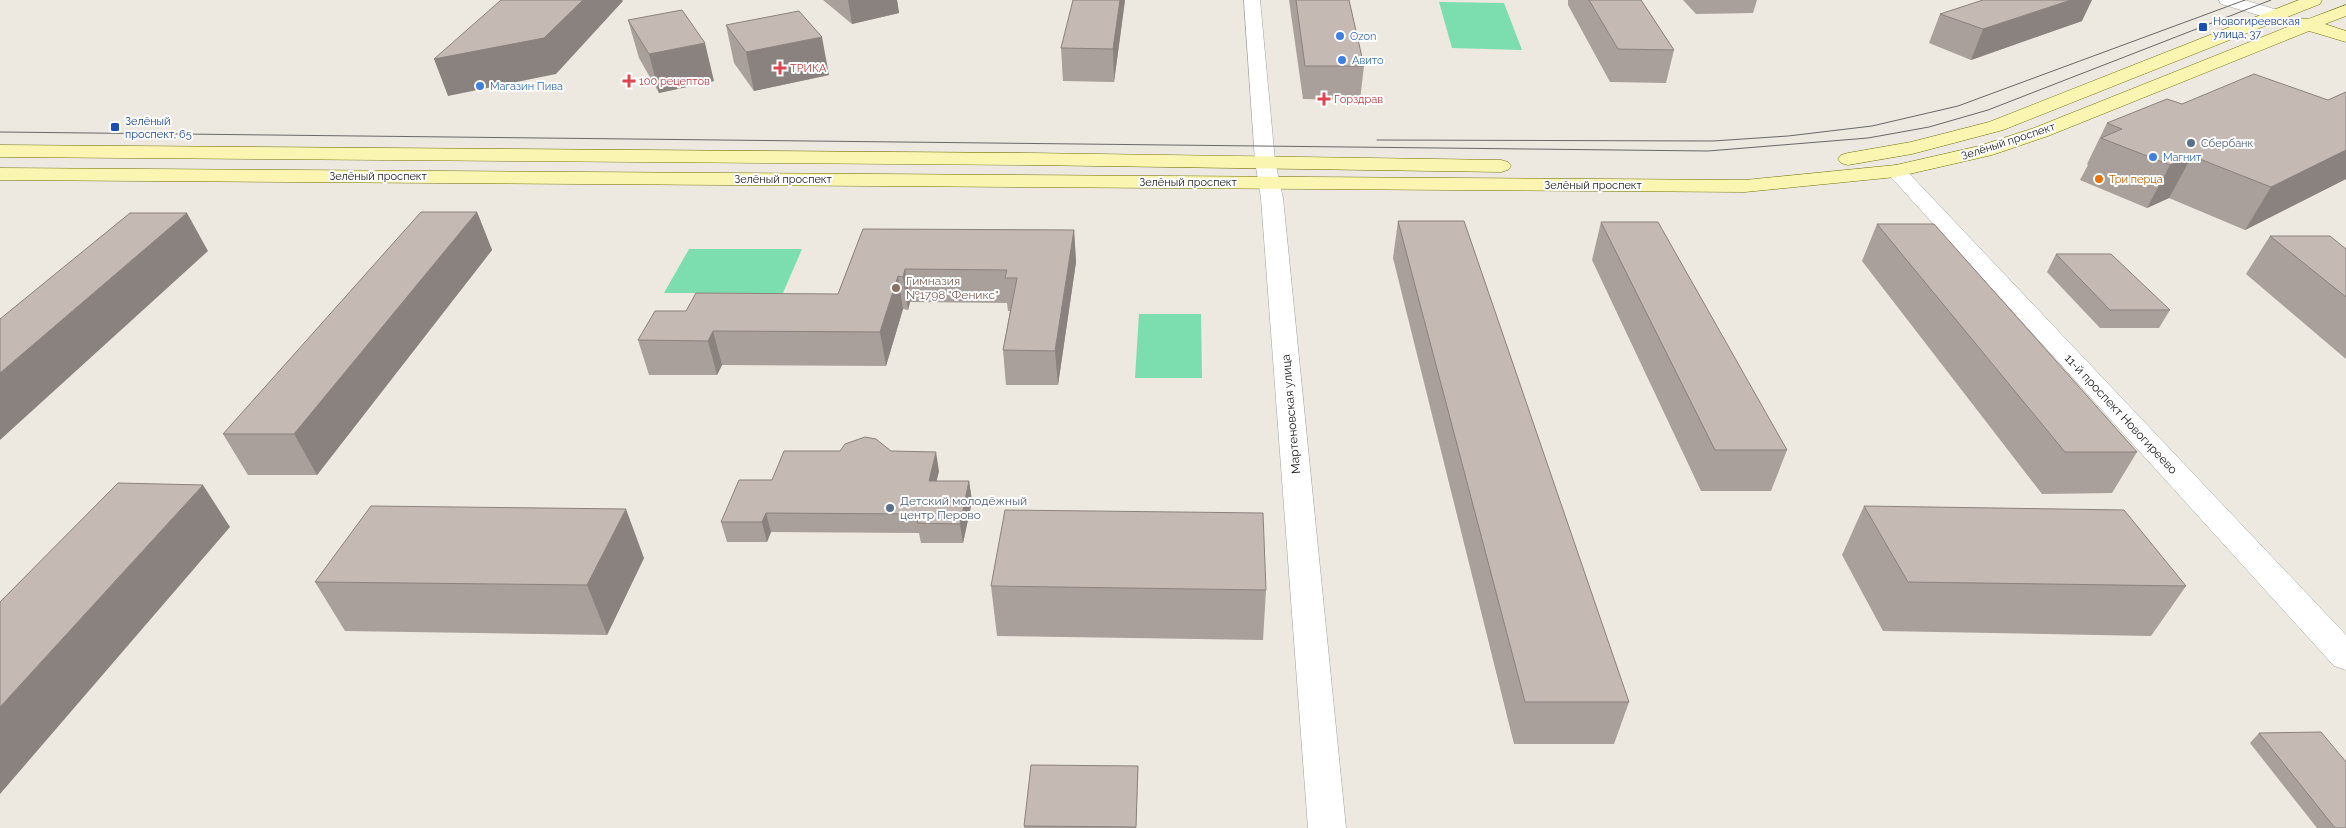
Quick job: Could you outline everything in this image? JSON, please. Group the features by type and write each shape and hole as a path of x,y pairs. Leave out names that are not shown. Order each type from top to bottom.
{"main road":[{"name":"Зелёный проспект","path":"0,174 1726,171 1832,162 1912,148 1996,126 2314,0"},
{"name":"Зелёный проспект","path":"0,151 1267,172 1744,186 1896,171 1985,151 2041,132 2346,10"},
{"path":"2275,15 2346,37"}],"street":[{"name":"Мартеновская улица","path":"1252,0 1327,828"},
{"path":"2226,0 2275,15"},
{"name":"11-й проспект Новогиреево","path":"1896,171 2346,657"}],"green space":[{"path":"1439,2 1504,3 1522,50 1452,48"},
{"path":"689,249 802,249 783,293 664,293"},
{"path":"1139,314 1201,314 1202,378 1135,378"}],"building":[{"path":"501,0 583,0 544,38 434,59"},
{"path":"1073,0 1120,0 1113,49 1061,48"},
{"path":"1296,0 1349,0 1364,66 1305,66"},
{"path":"1589,0 1641,0 1674,50 1618,49"},
{"path":"1983,0 2071,0 1983,29 1940,14"},
{"path":"682,10 705,43 649,54 628,20"},
{"path":"799,11 822,37 746,52 726,25"},
{"path":"2254,74 2328,100 2346,92 2346,150 2271,187 2192,156 2170,165 2101,138 2122,129 2107,123 2167,99 2182,104"},
{"path":"421,212 477,212 294,434 223,434"},
{"path":"130,213 187,213 0,373 0,319"},
{"path":"1398,221 1464,221 1629,702 1525,702"},
{"path":"1601,222 1658,222 1787,450 1715,450"},
{"path":"1877,224 1934,224 2137,452 2065,452"},
{"path":"863,229 1074,230 1055,351 1003,350 1017,278 1005,278 1007,270 905,269 903,277 898,276 880,332 713,331 708,341 638,340 655,311 686,311 696,293 838,294"},
{"path":"2270,236 2330,236 2346,249 2346,297"},
{"path":"2056,254 2111,254 2170,310 2110,310"},
{"path":"865,437 876,439 891,451 936,452 929,481 969,481 960,524 917,523 919,514 766,513 762,522 721,522 739,480 772,480 784,451 840,451 845,444"},
{"path":"118,483 203,485 0,707 0,602"},
{"path":"371,506 626,509 587,585 315,582"},
{"path":"1864,506 2124,510 2186,586 1908,582"},
{"path":"1005,510 1263,513 1266,590 991,586"},
{"path":"2321,732 2346,762 2346,828 2335,828 2259,733"},
{"path":"1031,765 1138,766 1136,827 1024,826"}],"tram line":[{"path":"1377,140 1713,141 1788,136 1872,126 1958,106 2245,0"},
{"path":"0,132 1708,151 1868,138 1929,127 1988,110 2271,0"}],"place":[{"name":"Новогиреевская улица, 37","path":"2203,27"},
{"name":"Ozon","path":"1340,36"},
{"name":"Авито","path":"1342,60"},
{"name":"ТРИКА","path":"780,68"},
{"name":"100 рецептов","path":"629,81"},
{"name":"Магазин Пива","path":"480,86"},
{"name":"Горздрав","path":"1324,99"},
{"name":"Зелёный проспект, 65","path":"115,127"},
{"name":"Сбербанк","path":"2191,143"},
{"name":"Магнит","path":"2153,157"},
{"name":"Три перца","path":"2099,179"},
{"name":"Гимназия №1798 \"Феникс\"","path":"896,288"},
{"name":"Детский молодёжный центр Перово","path":"890,508"}]}
